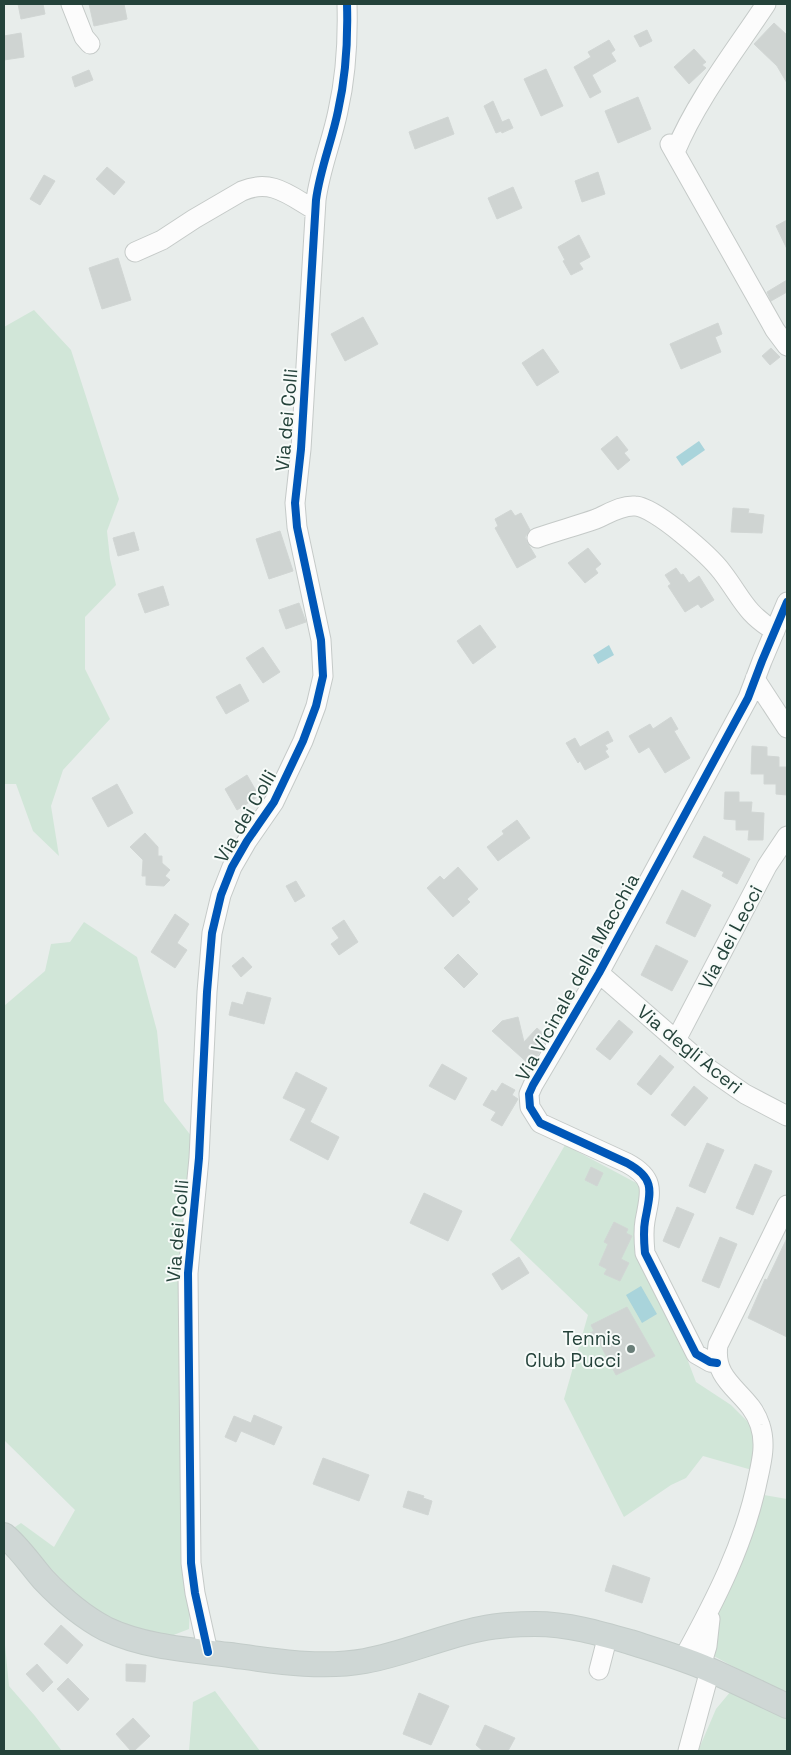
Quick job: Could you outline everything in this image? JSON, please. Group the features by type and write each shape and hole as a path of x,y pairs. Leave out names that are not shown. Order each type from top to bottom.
{"main road":[{"path":"4,1535 19,1549 45,1581 76,1609 97,1624 131,1638 208,1652 310,1663 343,1664 376,1659 466,1632 494,1627 545,1624 577,1628 608,1636 698,1665 787,1706"}],"street":[{"path":"71,4 84,37 90,44"},
{"name":"Via dei Colli","path":"208,1652 195,1593 191,1558 188,1288 199,1158 209,956 215,918 229,873 283,785 310,724 322,683 323,661 321,640 297,527 295,503 301,454 315,210 320,175 342,93 346,51 347,4"},
{"path":"766,4 672,148 787,346"},
{"path":"135,252 162,240 242,191 256,187 275,188 315,210"},
{"path":"537,538 593,520 624,507 642,506 660,517 710,558 725,575 752,614 775,631"},
{"name":"Via Vicinale della Macchia","path":"717,1363 710,1362 696,1354 646,1253 643,1236 651,1196 649,1185 644,1176 637,1168 628,1163 544,1126 537,1120 530,1107 530,1094 533,1085 599,973 748,698 787,602"},
{"path":"755,679 787,728"},
{"name":"Via dei Lecci","path":"676,1040 767,866 787,836"},
{"name":"Via degli Aceri","path":"599,973 709,1070 745,1094 787,1116"},
{"path":"688,1751 698,1665 710,1610 748,1521 763,1447 761,1428 754,1411 729,1384 717,1363 717,1350 720,1339 787,1205"},
{"path":"599,1670 608,1636"}],"green space":[{"path":"34,310 71,350 119,499 107,531 110,559 116,585 85,617 85,669 110,719 63,770 51,806 59,856 33,831 16,784 4,784 4,327"},
{"path":"84,922 137,957 157,1031 164,1101 192,1137 189,1629 171,1636 135,1628 115,1621 82,1600 12,1529 21,1523 54,1547 75,1510 4,1440 4,1006 45,971 51,944 70,942"},
{"name":"Tennis Club Pucci","path":"565,1145 642,1186 638,1231 696,1382 731,1405 756,1430 752,1470 703,1456 686,1478 671,1485 624,1517 564,1399 588,1315 510,1240"},
{"path":"764,1495 787,1499 787,1696 712,1655 716,1615 749,1540"},
{"path":"4,1635 9,1686 62,1751 4,1751"},
{"path":"215,1691 260,1751 189,1751 193,1702"},
{"path":"731,1691 787,1716 787,1751 698,1751 716,1709"}],"water":[{"path":"699,441 705,450 682,466 676,457"},
{"path":"609,645 614,655 598,664 593,655"},
{"path":"641,1286 657,1314 642,1323 626,1295"}],"building":[{"path":"18,4 43,4 45,14 21,19"},
{"path":"89,4 124,4 127,19 94,26"},
{"path":"774,23 787,35 787,83 777,66 754,44"},
{"path":"647,30 652,41 640,47 634,36"},
{"path":"21,33 24,57 4,60 4,36"},
{"path":"609,40 615,50 611,53 616,61 592,75 601,92 590,98 574,67 591,57 588,52"},
{"path":"694,49 706,62 702,65 706,68 689,84 674,67"},
{"path":"546,69 563,106 541,116 524,79"},
{"path":"89,70 93,80 75,87 72,77"},
{"path":"638,97 651,129 618,143 605,111"},
{"path":"493,101 502,122 509,119 513,128 502,133 501,131 496,133 484,106"},
{"path":"448,117 454,134 415,149 409,132"},
{"path":"107,167 125,182 114,195 96,179"},
{"path":"598,172 605,194 582,202 575,181"},
{"path":"44,175 55,181 40,205 30,199"},
{"path":"513,187 522,208 497,219 488,198"},
{"path":"787,220 787,249 776,226"},
{"path":"579,235 590,257 579,263 583,269 571,275 558,247"},
{"path":"118,258 131,300 102,309 89,268"},
{"path":"787,280 787,292 771,301 767,292"},
{"path":"363,317 378,344 345,361 331,334"},
{"path":"718,323 722,334 715,337 721,352 681,369 670,344"},
{"path":"771,348 780,357 770,365 762,356"},
{"path":"543,349 559,372 537,386 522,363"},
{"path":"617,436 628,450 624,453 630,460 618,470 601,449"},
{"path":"733,508 749,509 748,513 764,515 762,533 731,532"},
{"path":"511,510 515,516 521,513 530,530 525,537 536,557 517,568 495,528 498,526 495,519"},
{"path":"280,531 293,571 269,579 256,539"},
{"path":"134,532 139,550 118,556 113,538"},
{"path":"588,548 601,564 595,569 598,573 585,583 568,563"},
{"path":"676,568 689,583 699,576 714,600 701,608 698,604 685,612 668,586 671,584 665,575"},
{"path":"163,586 169,605 145,613 138,594"},
{"path":"299,603 306,622 286,629 279,610"},
{"path":"480,625 496,647 473,664 457,641"},
{"path":"263,647 280,672 263,683 246,658"},
{"path":"240,684 249,701 226,714 216,697"},
{"path":"671,717 678,729 674,731 690,758 665,773 649,747 639,753 629,736 650,724 653,729"},
{"path":"608,731 613,741 605,745 608,749 605,751 609,757 585,770 580,761 578,763 566,743 575,738 580,747"},
{"path":"752,746 767,747 767,756 779,757 779,767 787,767 787,795 776,794 776,784 764,784 764,774 751,774"},
{"path":"247,775 259,796 237,810 225,789"},
{"path":"117,784 133,813 108,827 92,798"},
{"path":"725,792 739,792 739,802 752,802 751,812 764,813 763,840 748,840 749,830 736,830 736,820 724,819"},
{"path":"517,820 530,838 498,861 487,847 504,834 502,831"},
{"path":"145,833 158,847 158,856 162,856 162,863 170,870 165,876 170,880 164,886 146,885 146,876 142,876 143,860 130,847"},
{"path":"704,836 750,859 737,884 722,876 724,872 693,857"},
{"path":"458,867 478,889 467,899 470,902 453,917 427,888 440,876 444,880"},
{"path":"296,881 305,896 295,902 286,886"},
{"path":"682,890 711,905 695,937 666,923"},
{"path":"175,914 189,924 177,943 187,950 175,968 151,952"},
{"path":"344,920 358,942 339,955 331,944 339,938 332,928"},
{"path":"656,945 688,961 672,991 641,975"},
{"path":"458,954 478,974 464,988 444,968"},
{"path":"243,957 252,967 241,977 232,966"},
{"path":"247,992 271,998 264,1024 229,1015 232,1002 243,1005"},
{"path":"518,1017 524,1042 537,1028 548,1038 531,1066 492,1031 502,1021"},
{"path":"619,1020 633,1032 610,1060 596,1049"},
{"path":"660,1055 674,1067 651,1095 637,1084"},
{"path":"442,1064 467,1078 455,1100 429,1086"},
{"path":"296,1072 327,1088 310,1122 339,1137 328,1160 290,1140 306,1109 283,1098"},
{"path":"502,1083 515,1090 512,1095 518,1099 502,1126 491,1120 496,1112 483,1105 492,1090 496,1092"},
{"path":"694,1086 708,1098 685,1126 671,1115"},
{"path":"707,1143 724,1150 705,1193 689,1186"},
{"path":"755,1164 772,1171 753,1215 736,1208"},
{"path":"591,1167 603,1173 597,1186 585,1180"},
{"path":"424,1193 462,1211 448,1241 410,1223"},
{"path":"677,1207 694,1214 679,1248 663,1241"},
{"path":"614,1222 628,1229 626,1233 632,1236 621,1259 629,1263 620,1281 604,1274 607,1269 599,1265 608,1244 604,1242"},
{"path":"720,1237 737,1244 719,1288 702,1281"},
{"path":"787,1238 787,1337 748,1318 765,1279 767,1280"},
{"path":"519,1257 529,1273 502,1290 492,1274"},
{"path":"627,1307 655,1356 616,1375 600,1344 597,1346 590,1333 594,1331 591,1325"},
{"path":"254,1415 282,1427 274,1445 241,1431 236,1442 225,1437 234,1416 251,1423"},
{"path":"323,1458 369,1475 359,1501 313,1484"},
{"path":"408,1491 424,1496 423,1498 432,1501 428,1515 403,1507"},
{"path":"613,1565 650,1578 642,1603 605,1591"},
{"path":"61,1625 83,1645 67,1664 44,1644"},
{"path":"37,1664 53,1682 43,1692 26,1674"},
{"path":"126,1664 146,1665 145,1682 126,1681"},
{"path":"68,1678 89,1699 78,1711 57,1689"},
{"path":"419,1693 449,1706 431,1745 403,1734"},
{"path":"133,1718 150,1736 134,1751 131,1751 116,1734"},
{"path":"485,1725 515,1738 508,1751 483,1751 476,1745"}],"cycle path":[{"path":"208,1652 195,1593 191,1563 188,1273 199,1158 207,992 212,933 221,895 232,867 247,841 274,802 303,741 316,706 323,676 321,640 297,527 295,503 301,449 316,200 320,177 341,98 347,44 347,4"},
{"path":"717,1363 710,1362 696,1354 645,1253 644,1229 649,1188 643,1175 627,1163 540,1123 530,1107 529,1094 599,973 748,698 787,602"}],"place":[{"name":"Tennis Club Pucci","path":"631,1349"}]}
